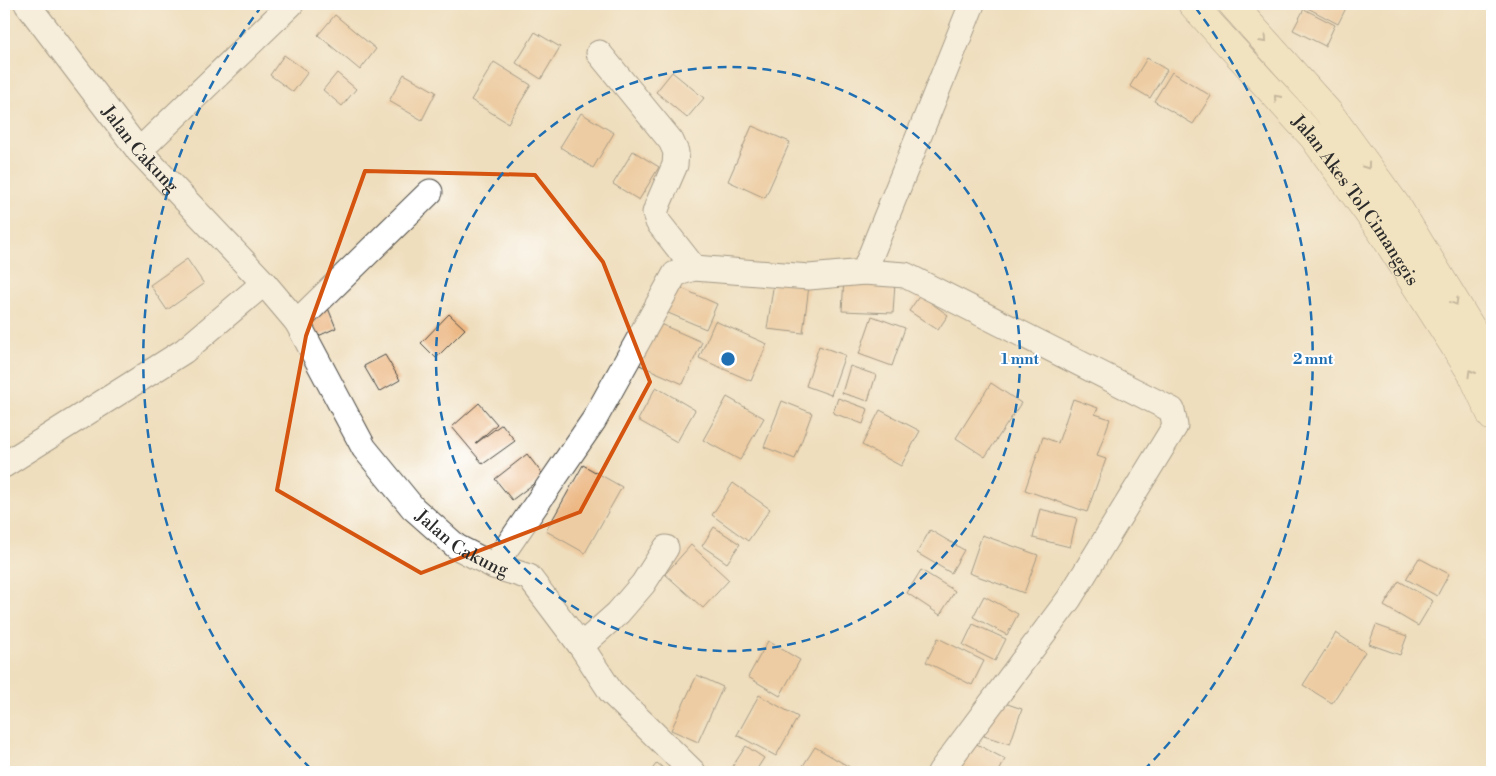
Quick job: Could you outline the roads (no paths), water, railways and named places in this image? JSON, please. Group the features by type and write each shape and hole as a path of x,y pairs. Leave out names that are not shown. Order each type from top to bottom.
{"main road":[{"name":"Jalan Akes Tol Cimanggis","path":"1192,4 1313,137 1391,248 1472,374 1492,417"},
{"name":"Jalan Akes Tol Cimanggis","path":"1232,4 1330,114 1399,209 1492,362"}],"street":[{"name":"Jalan Cakung","path":"28,4 139,150 264,283 297,322 364,448 413,508 457,547 494,566 529,577 581,646 611,692 693,772"},
{"path":"139,150 291,4"},
{"path":"864,272 972,4"},
{"path":"599,53 670,141 676,152 675,165 655,212 658,222 694,268"},
{"path":"297,322 430,192"},
{"path":"494,566 594,420 674,274 694,268 809,277 864,272 906,275 1172,410 1175,426 1069,598 940,772"},
{"path":"4,465 184,352 264,283"},
{"path":"581,646 618,613 643,584 666,548"}]}
